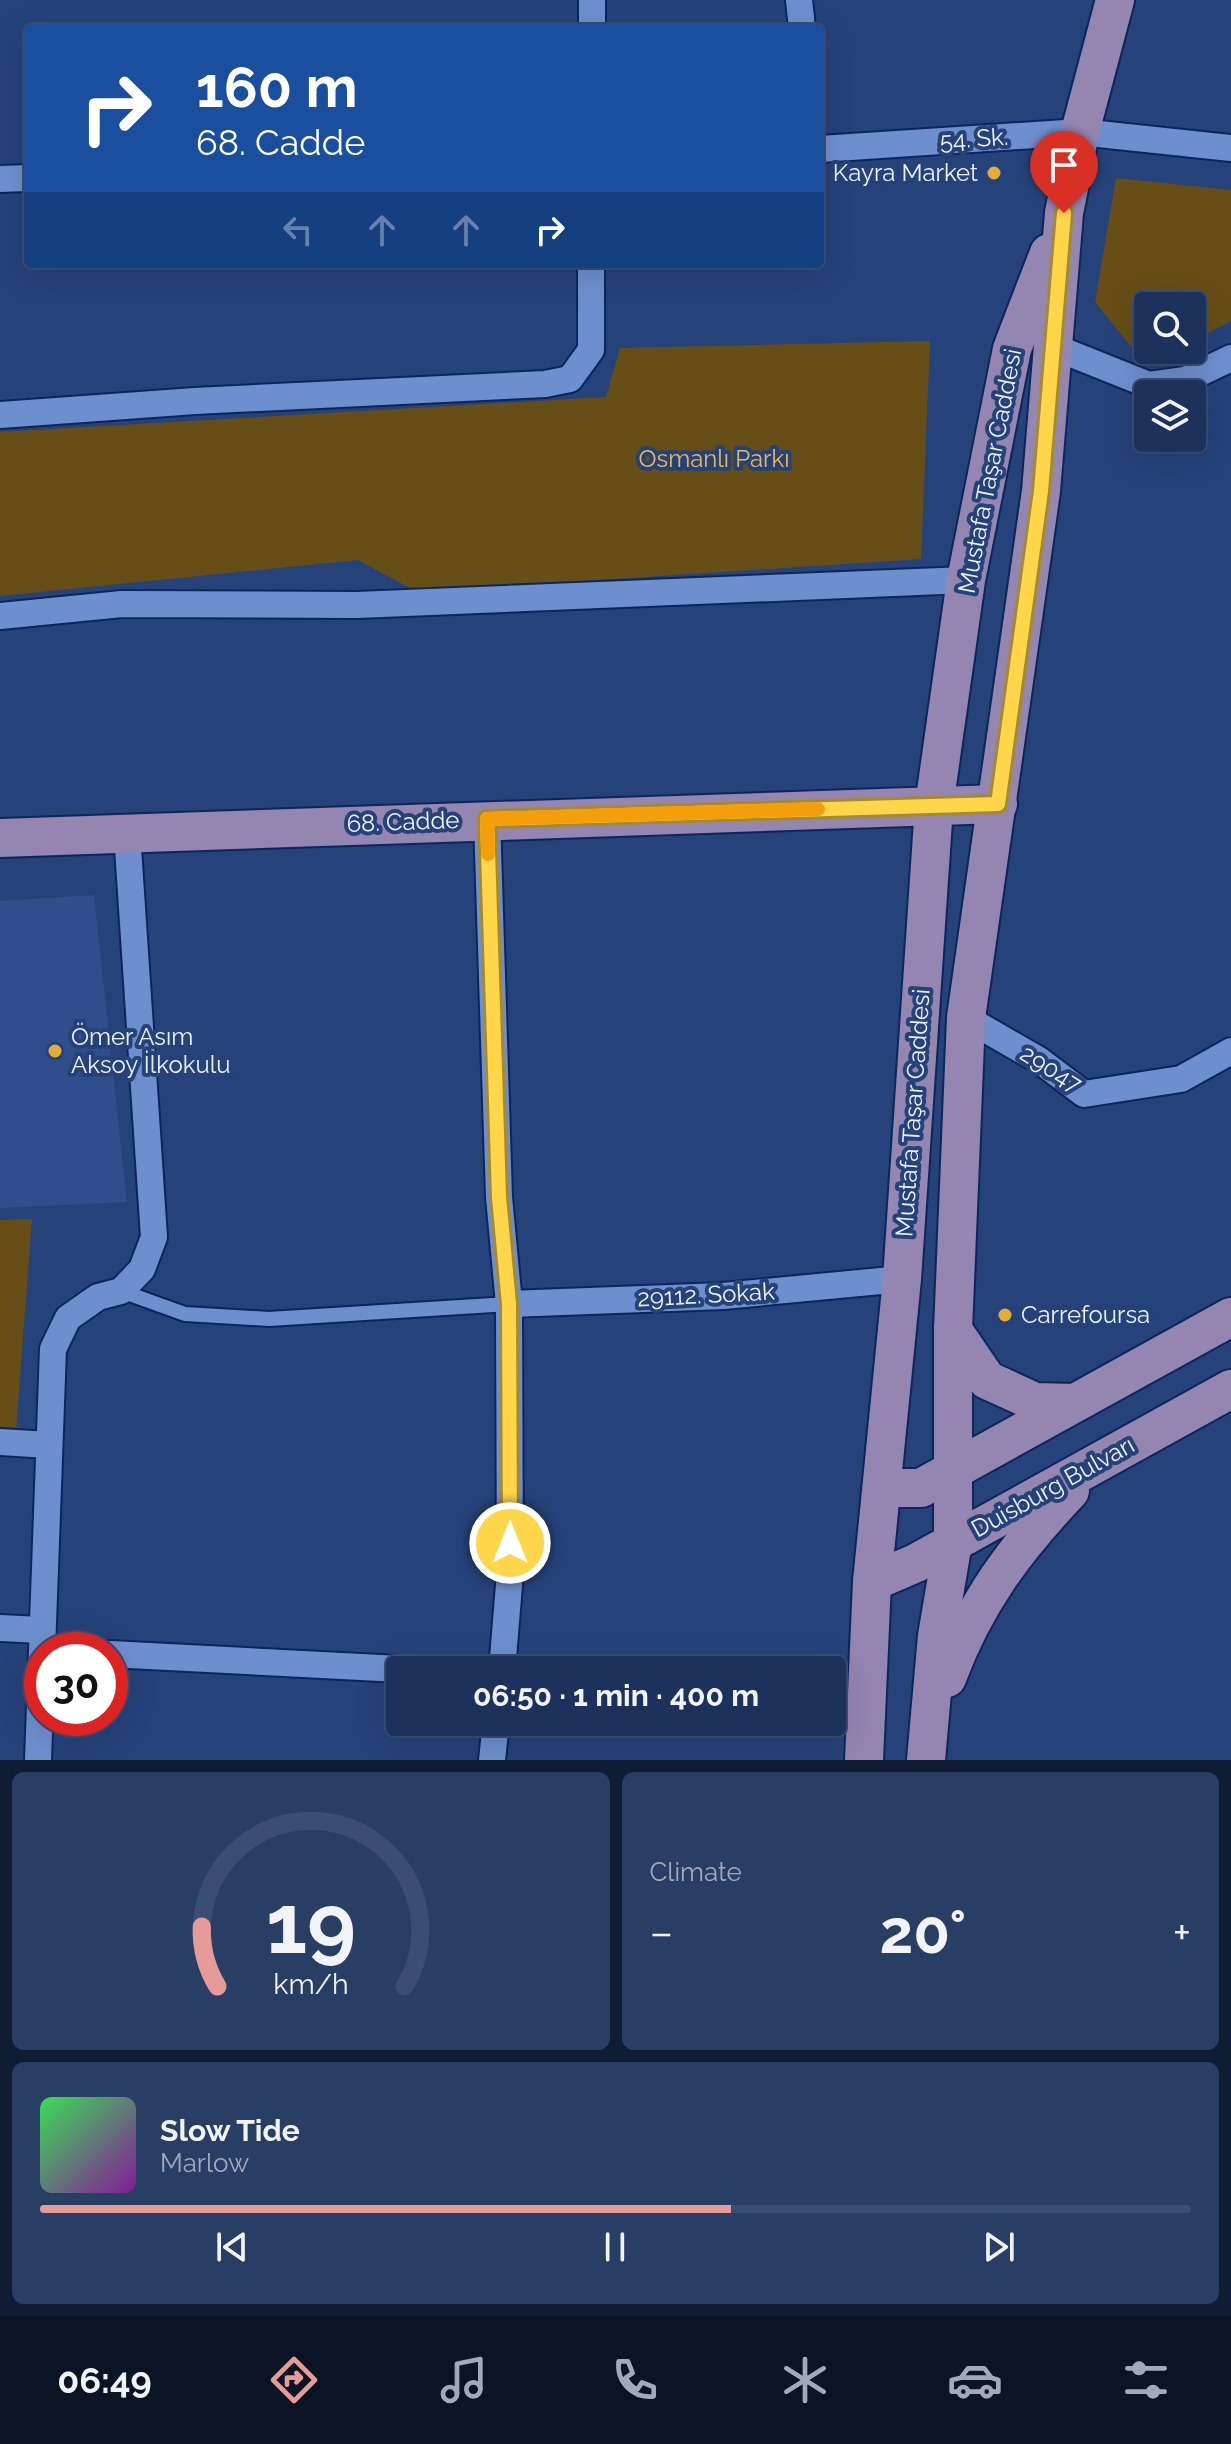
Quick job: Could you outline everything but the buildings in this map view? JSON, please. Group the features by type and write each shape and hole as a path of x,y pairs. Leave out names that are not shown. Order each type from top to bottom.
{"street":[{"path":"592,0 592,24"},
{"path":"799,0 802,24"},
{"path":"1064,213 1080,132 1115,0"},
{"name":"54. Sk.","path":"824,149 1080,132 1231,148"},
{"path":"0,179 24,178"},
{"name":"Mustafa Taşar Caddesi","path":"927,1742 937,1636 953,1542 953,1330 966,1018 1041,491 1064,213"},
{"name":"Mustafa Taşar Caddesi","path":"864,1760 872,1582 884,1488 902,1279 934,806 966,580 1012,349 1064,213"},
{"path":"0,415 195,401 545,384 570,379 591,350 591,268"},
{"path":"1054,347 1149,385 1185,380 1231,358"},
{"path":"0,616 122,604 357,605 966,580"},
{"name":"68. Cadde","path":"0,838 487,819 998,804"},
{"path":"487,819 499,1197 509,1304 510,1573 503,1656"},
{"path":"41,1632 53,1349 68,1318 98,1297 121,1291 142,1269 154,1237 127,833"},
{"name":"29047","path":"966,1018 1039,1060 1084,1094 1181,1079 1231,1051"},
{"name":"29112. Sokak","path":"509,1304 723,1296 902,1279"},
{"path":"884,1488 921,1488 1231,1317"},
{"path":"953,1330 987,1380 1035,1402 1074,1403"},
{"name":"Duisburg Bulvarı","path":"872,1582 953,1542 1231,1389"},
{"path":"0,1442 49,1445"},
{"path":"927,1742 963,1633 992,1582 1039,1524 1097,1463"},
{"path":"0,1628 24,1637"},
{"path":"128,1655 386,1668"},
{"path":"38,1760 39,1736"},
{"path":"492,1760 495,1736"}],"lane":[{"path":"121,1291 185,1314 269,1319 509,1304"}],"shaded area":[{"name":"Ömer Asım Aksoy İlkokulu","path":"94,895 127,1202 0,1208 0,901"}],"green space":[{"path":"1116,178 1231,190 1231,321 1206,334 1206,292 1134,292 1134,350 1095,302"},
{"name":"Osmanlı Parkı","path":"930,341 921,559 417,592 358,560 0,596 0,432 606,397 620,348"},
{"path":"32,1219 16,1430 0,1428 0,1220"}],"slow traffic":[{"path":"488,854 487,819 818,809"}],"place":[{"name":"Kayra Market","path":"994,173"},
{"name":"Ömer Asım Aksoy İlkokulu","path":"55,1051"},
{"name":"Carrefoursa","path":"1005,1315"}],"route":[{"path":"510,1543 509,1304 499,1197 487,819 998,804 1041,491 1064,213"}]}
